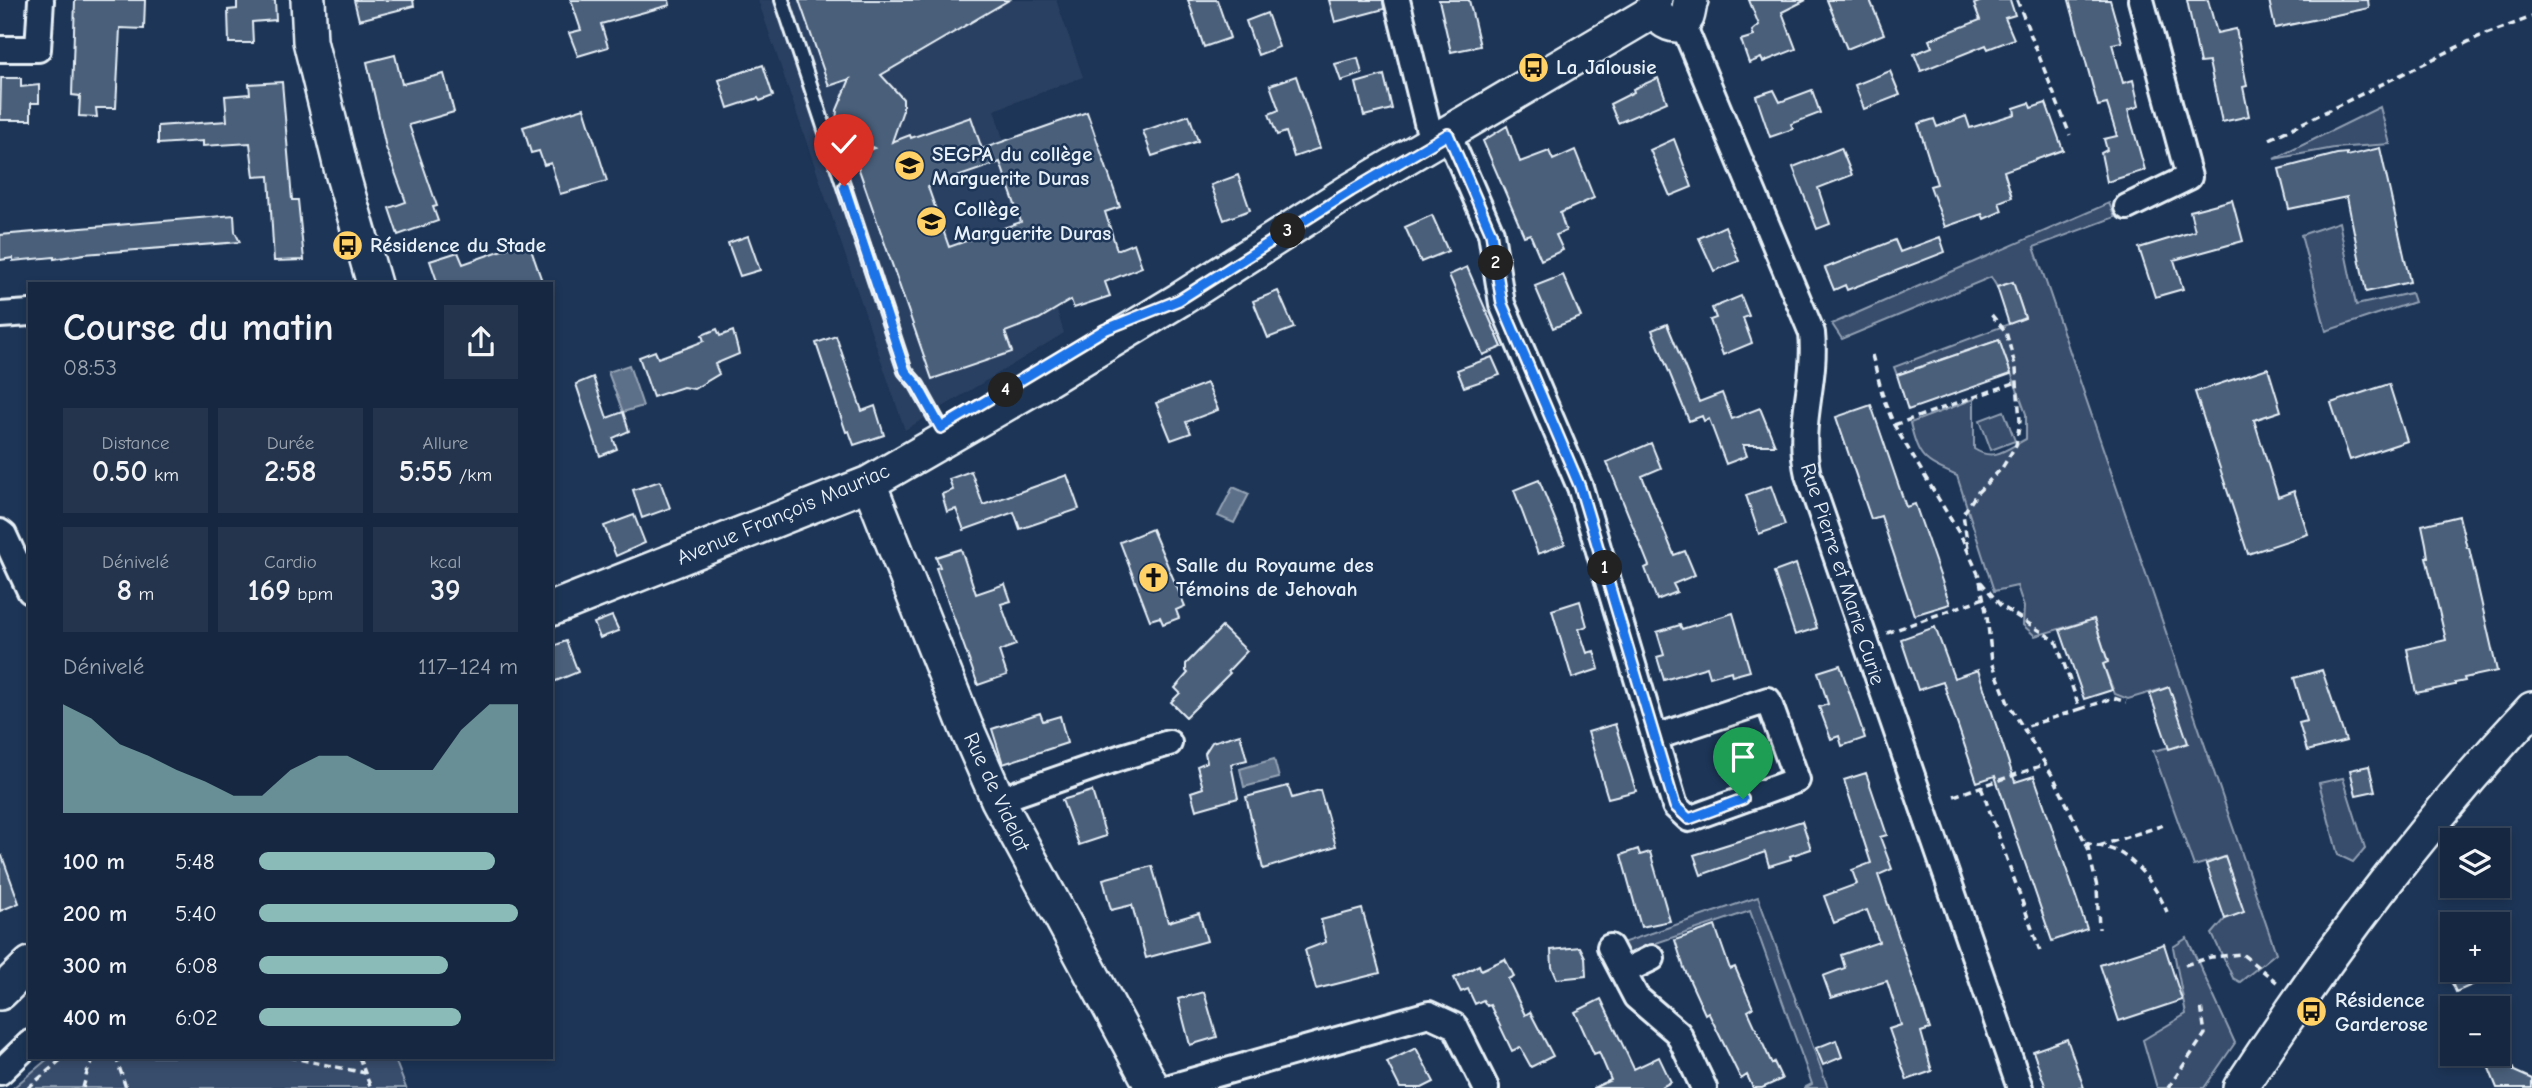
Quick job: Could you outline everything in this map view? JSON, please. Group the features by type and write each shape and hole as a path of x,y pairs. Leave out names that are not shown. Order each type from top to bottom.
{"street":[{"path":"0,49 38,49 41,0"},
{"path":"308,0 310,41 343,176 373,282"},
{"path":"1397,0 1440,138 1491,233 1502,304 1580,487 1675,806 1689,819 1797,780 1768,700 1656,737"},
{"path":"2127,207 2189,177 2141,0"},
{"name":"Avenue François Mauriac","path":"553,608 882,475 944,433 1179,300 1351,191 1572,57 1670,8"},
{"name":"Rue Pierre et Marie Curie","path":"1670,8 1812,333 1814,353 1803,430 1803,454 1808,475 2020,1088"},
{"path":"0,315 28,313"},
{"name":"Rue de Videlot","path":"882,475 966,727 998,800 1153,1088"},
{"path":"0,532 4,535 28,587"},
{"path":"2240,1088 2397,864 2462,786 2532,709"},
{"path":"998,800 1169,743"},
{"path":"1610,947 1636,997 1678,1033 1704,1088"},
{"path":"1623,972 1651,958"},
{"path":"0,993 28,966"},
{"path":"1167,1088 1429,1014 1455,1026 1486,1088"},
{"path":"0,1072 28,1045"}],"lane":[{"path":"782,0 905,371 917,385 944,433 1058,358"},
{"path":"1104,330 1179,300"}],"path":[{"path":"2017,0 2070,135"},
{"path":"2270,139 2478,37 2532,17"},
{"path":"1969,554 1963,514 1977,493 2002,468 2016,445 2020,421 2017,382 2006,332 1989,312"},
{"path":"1872,355 1894,425 1969,554 1980,580 1992,662 2008,703 2046,764 2085,843 2097,887 2099,929"},
{"path":"1894,425 2017,382"},
{"path":"1980,580 2001,606 2056,641 2080,709"},
{"path":"1878,636 1984,598"},
{"path":"2024,727 2113,698 2126,702"},
{"path":"1954,796 2046,764"},
{"path":"1981,787 2040,951"},
{"path":"2097,846 2167,824"},
{"path":"2085,843 2119,852 2160,894 2167,912"},
{"path":"2185,965 2211,957 2242,954 2284,987"},
{"path":"2168,1088 2205,1034 2201,1006"},
{"path":"28,1088 62,1059"},
{"path":"83,1088 88,1069 95,1059"},
{"path":"117,1059 126,1088"},
{"path":"298,1059 365,1073"},
{"path":"360,1059 371,1088"}],"shaded area":[{"name":"Collège Marguerite Duras","path":"758,0 1056,0 1083,77 994,110 1064,333 905,430"},
{"path":"2380,107 2390,144 2334,148 2274,159"},
{"path":"2109,203 2115,217 2034,247 2276,953 2240,982 2233,978 2212,934 2225,919 2244,912 2225,857 2194,866 2153,751 2187,743 2169,687 2128,699 2115,694 2103,664 2108,661 2094,619 2035,636 2023,625 2024,607 2017,586 1994,591 1957,476 1924,457 1913,435 1910,423 1974,399 1974,449 1981,453 1994,454 2026,439 2026,414 1999,340 1897,375 1894,367 2025,318 2013,282 1997,287 1991,277 1842,339 1832,324"},
{"path":"2339,222 2356,305 2411,293 2414,302 2326,331 2301,235"},
{"path":"629,365 643,406 623,412 608,372"},
{"path":"2004,411 2015,441 1991,450 1980,420"},
{"path":"1233,487 1249,494 1234,523 1218,516"},
{"path":"1274,759 1279,778 1244,787 1240,769"},
{"path":"2343,778 2365,848 2353,862 2338,855 2319,783"},
{"path":"1758,897 1828,1088 1804,1088 1812,1084 1750,911 1656,943 1643,955 1624,955 1619,944"},
{"path":"2187,938 2235,1043 2204,1088 2157,1088 2143,1040 2186,1014 2173,947"},
{"path":"48,1059 395,1059 406,1088 13,1088"}],"building":[{"path":"75,0 145,0 144,29 120,28 116,108 96,108 97,117 79,116 80,96 72,95"},
{"path":"237,0 275,0 276,20 252,22 253,43 229,43 228,10 237,9"},
{"path":"354,0 413,0 414,6 359,20"},
{"path":"571,0 669,0 670,5 601,24 608,47 578,56 569,33 581,30"},
{"path":"799,0 1009,0 881,75 903,99 903,110 892,142 971,117 982,149 1087,112 1120,207 1105,212 1117,250 1134,243 1142,267 1105,282 1110,296 1074,308 1071,300 1039,319 1005,332 1012,352 932,379 854,155 874,148 844,132 836,123 837,110 850,79 829,86","holes":["1000,162 1021,222 949,247 928,187"]},
{"path":"1188,0 1217,0 1230,38 1204,47"},
{"path":"1329,0 1383,0 1384,9 1335,22"},
{"path":"1439,0 1469,0 1480,46 1451,52"},
{"path":"1749,0 1806,0 1782,12 1796,49 1763,62 1761,58 1749,63 1741,40 1754,36 1752,31 1759,25"},
{"path":"1827,0 1870,0 1884,34 1847,49"},
{"path":"1984,0 2010,0 2015,15 2005,18 2014,39 1988,49 1986,45 1921,71 1914,54 1932,47 1929,40 1980,20 1974,4"},
{"path":"2069,0 2110,0 2122,42 2112,44 2123,83 2133,80 2139,106 2128,110 2145,170 2107,182 2101,153 2107,150 2104,139 2117,136 2107,104 2098,106"},
{"path":"2187,0 2208,0 2217,33 2236,29 2247,86 2243,87 2249,116 2222,122 2209,62 2200,63"},
{"path":"2269,0 2368,0 2369,8 2275,28"},
{"path":"1267,13 1279,47 1258,55 1246,21"},
{"path":"395,55 402,84 444,74 454,112 409,125 437,206 433,207 438,221 398,235 389,208 406,202 386,148 367,62"},
{"path":"1358,58 1362,74 1341,81 1335,64"},
{"path":"763,65 773,96 728,108 719,80"},
{"path":"1890,71 1900,95 1864,109 1855,85"},
{"path":"1384,75 1392,109 1364,116 1356,83"},
{"path":"1296,76 1320,148 1294,157 1286,132 1277,135 1269,114 1279,110 1270,85"},
{"path":"1,78 21,78 21,87 39,85 39,103 31,103 31,120 0,120"},
{"path":"1658,78 1667,102 1618,123 1610,104 1634,92 1633,89"},
{"path":"282,82 292,200 298,200 304,260 274,261 269,176 254,177 250,143 203,146 203,141 158,144 158,126 227,121 225,96 250,94 249,84"},
{"path":"1774,90 1780,102 1812,90 1820,113 1791,124 1793,129 1770,137 1756,96"},
{"path":"2029,103 2031,108 2046,103 2063,150 2004,171 2012,197 1999,202 2002,211 1984,219 1982,214 1945,227 1930,186 1937,184 1918,124 1934,119 1937,127 1966,116 1970,128 2015,114 2014,108"},
{"path":"584,108 607,181 560,194 551,163 544,165 539,151 531,153 523,127"},
{"path":"1189,115 1198,141 1152,156 1143,131"},
{"path":"1507,126 1520,162 1549,151 1553,160 1575,150 1594,198 1560,213 1566,231 1556,235 1563,250 1541,260 1530,234 1524,236 1483,141"},
{"path":"1674,139 1692,187 1670,196 1650,150"},
{"path":"1841,148 1852,175 1818,188 1830,224 1817,229 1793,167"},
{"path":"2380,148 2410,282 2366,292 2347,197 2289,209 2279,169 2337,154 2347,153 2347,156"},
{"path":"1238,175 1250,210 1224,220 1211,185"},
{"path":"2232,200 2243,241 2174,260 2183,289 2155,297 2139,248 2195,231 2190,211"},
{"path":"234,215 235,232 240,242 84,254 54,259 0,260 0,235"},
{"path":"1432,215 1448,251 1421,262 1405,227"},
{"path":"1725,226 1739,261 1714,271 1699,238"},
{"path":"748,236 760,270 740,276 728,243"},
{"path":"1940,237 1945,252 1847,290 1845,285 1834,290 1825,268 1895,240 1900,252"},
{"path":"528,241 542,282 437,282 430,261 458,252 463,264"},
{"path":"1467,267 1502,347 1483,355 1449,275"},
{"path":"1563,275 1581,317 1553,328 1535,286"},
{"path":"2013,282 2025,318 2009,324 1997,287"},
{"path":"1278,291 1294,328 1268,338 1253,301"},
{"path":"1741,296 1749,316 1743,318 1752,343 1723,355 1710,320 1716,318 1712,308"},
{"path":"1667,324 1699,402 1722,393 1732,419 1760,408 1775,445 1743,445 1747,456 1726,464 1709,419 1704,421 1702,416 1689,421 1652,330"},
{"path":"717,329 720,336 733,331 739,354 715,364 719,374 694,389 683,387 653,397 639,357 655,351 658,358 686,348 704,341 702,335"},
{"path":"836,336 862,411 875,406 884,435 854,445 849,431 846,432 816,343"},
{"path":"1999,340 2011,374 1908,410 1897,375"},
{"path":"1492,357 1500,375 1464,387 1457,370"},
{"path":"2268,368 2281,411 2254,420 2278,497 2294,491 2308,534 2248,554 2195,392"},
{"path":"593,377 607,418 623,412 629,431 613,438 617,449 600,456 576,384"},
{"path":"1207,383 1218,410 1186,422 1191,433 1171,440 1156,403"},
{"path":"2389,384 2407,441 2350,460 2331,403"},
{"path":"1871,405 1906,507 1915,504 1950,604 1914,615 1881,516 1871,519 1836,417"},
{"path":"1651,443 1661,468 1642,476 1674,555 1685,551 1695,575 1673,584 1677,592 1657,600 1645,568 1649,566 1607,462"},
{"path":"971,471 983,505 1067,475 1079,509 1020,529 1014,512 964,530 956,509 947,512 942,494 953,490 949,479"},
{"path":"1539,480 1565,544 1538,554 1514,490"},
{"path":"660,481 670,508 642,518 633,490"},
{"path":"1771,486 1785,525 1759,534 1746,495"},
{"path":"634,515 645,543 616,556 604,526"},
{"path":"2459,516 2497,671 2464,678 2465,681 2455,685 2416,693 2407,649 2446,640 2426,557 2422,525"},
{"name":"Salle du Royaume des Témoins de Jehovah","path":"1152,529 1185,606 1176,610 1179,618 1163,624 1160,617 1150,620 1120,542"},
{"path":"961,549 976,594 1005,584 1011,601 1001,604 1016,645 999,651 1007,675 978,685 936,568 940,567 936,557"},
{"path":"1796,564 1817,628 1795,635 1774,572"},
{"path":"1580,601 1587,626 1579,629 1587,653 1594,651 1599,669 1572,678 1552,610"},
{"path":"1733,613 1750,671 1732,676 1731,671 1710,677 1707,667 1664,680 1657,657 1664,655 1657,632 1680,625 1682,629"},
{"path":"612,616 619,631 600,638 594,623"},
{"path":"2094,619 2108,662 2103,664 2112,690 2084,699 2060,630"},
{"path":"1222,627 1247,651 1228,671 1230,673 1186,717 1171,702 1180,693 1175,688 1188,673 1186,664"},
{"path":"1935,627 1954,678 1978,670 2015,782 2034,776 2087,929 2052,941 1995,776 1977,782 1943,682 1918,690 1901,639"},
{"path":"566,641 578,672 553,682 553,646"},
{"path":"1840,665 1865,738 1842,746 1839,736 1831,739 1819,707 1828,704 1818,672"},
{"path":"2322,670 2346,741 2307,751 2299,723 2307,721 2294,678"},
{"path":"2169,687 2188,743 2169,749 2150,694"},
{"path":"1040,713 1043,721 1060,716 1067,743 1003,764 992,729"},
{"path":"1615,724 1636,791 1608,798 1588,732"},
{"path":"1240,734 1247,760 1231,764 1238,798 1196,810 1191,792 1203,788 1197,766 1207,762 1205,753 1212,742"},
{"path":"2369,766 2375,791 2356,795 2350,770"},
{"path":"1866,773 1887,835 1880,837 1892,869 1878,875 1930,1029 1921,1032 1932,1071 1907,1080 1889,1029 1901,1025 1887,981 1831,998 1823,976 1845,968 1841,955 1879,942 1867,910 1834,923 1824,896 1857,884 1852,870 1871,863 1844,780"},
{"path":"1288,786 1292,798 1320,790 1336,846 1263,869 1246,797"},
{"path":"1092,791 1106,836 1079,845 1062,800"},
{"path":"1802,821 1811,849 1769,866 1765,852 1701,875 1694,855"},
{"path":"1638,849 1640,855 1650,852 1670,921 1641,927 1621,855"},
{"path":"2,856 19,903 0,911 0,857"},
{"path":"2225,857 2244,912 2225,919 2206,864"},
{"path":"1152,866 1168,922 1199,913 1207,941 1146,958 1132,905 1111,910 1103,879"},
{"path":"1362,909 1380,973 1316,989 1305,950 1326,942 1321,920"},
{"path":"1715,926 1730,969 1735,967 1753,1008 1748,1011 1772,1064 1774,1062 1782,1079 1762,1088 1753,1088 1747,1075 1741,1079 1708,1012 1705,1014 1684,968 1675,940"},
{"path":"2164,944 2182,1000 2119,1021 2100,965"},
{"path":"1580,947 1585,957 1586,976 1557,979 1552,967 1551,950"},
{"path":"1505,959 1514,976 1508,979 1525,1015 1530,1012 1553,1056 1531,1067 1520,1047 1512,1051 1490,1005 1487,1006 1483,1000 1475,1004 1468,989 1461,992 1454,978 1479,965 1481,970"},
{"path":"2451,982 2479,982 2456,992"},
{"path":"1204,992 1217,1037 1190,1045 1178,999"},
{"path":"1601,999 1634,1069 1659,1057 1671,1082 1660,1088 1593,1088 1611,1080 1599,1052 1594,1054 1575,1012"},
{"path":"2067,1039 2084,1088 2046,1088 2033,1051"},
{"path":"1836,1040 1842,1057 1823,1065 1816,1048"},
{"path":"1416,1048 1434,1082 1422,1088 1400,1088 1387,1062"},
{"path":"2510,1062 2514,1071 2532,1079 2532,1088 2497,1088 2488,1066 2510,1066"}],"place":[{"name":"La Jalousie","path":"1533,67"},
{"name":"SEGPA du collège Marguerite Duras","path":"909,166"},
{"name":"Collège Marguerite Duras","path":"931,221"},
{"name":"Résidence du Stade","path":"347,245"},
{"name":"Salle du Royaume des Témoins de Jehovah","path":"1153,577"},
{"name":"Résidence Garderose","path":"2312,1012"}],"route":[{"path":"844,186 905,371 917,385 941,428 1104,330 1179,300 1351,191 1448,134 1491,233 1502,304 1580,487 1675,806 1689,819 1743,799"}]}
